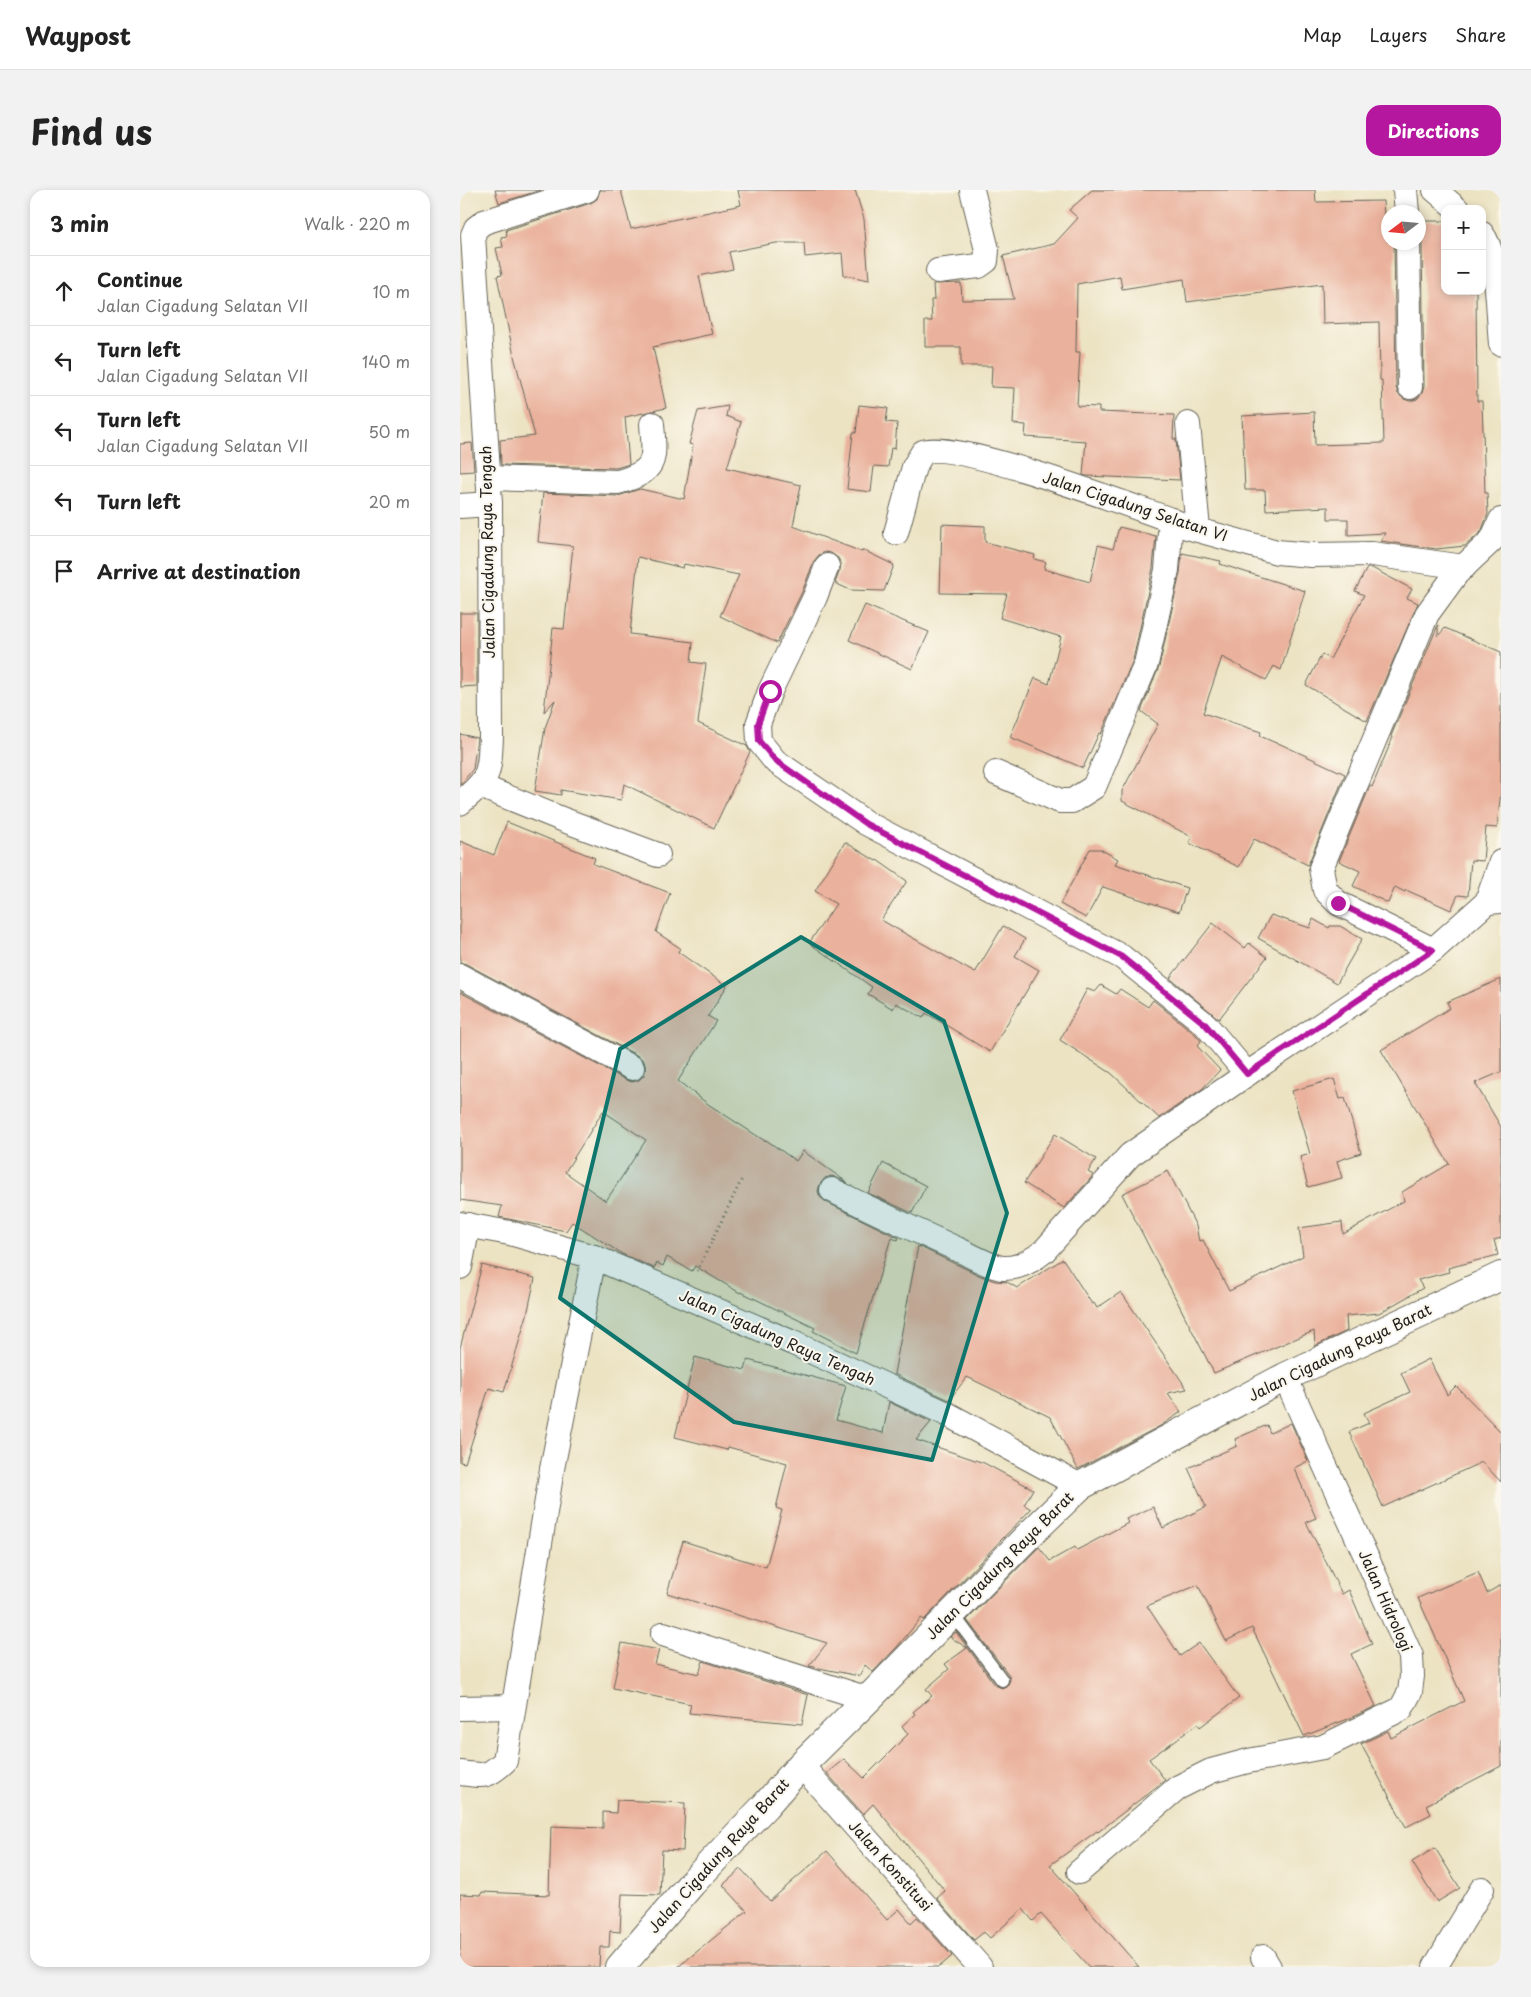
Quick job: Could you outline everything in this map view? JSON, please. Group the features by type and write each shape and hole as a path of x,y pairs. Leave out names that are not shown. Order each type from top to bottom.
{"street":[{"name":"Jalan Cigadung Raya Tengah","path":"460,803 480,786 488,773 491,737 490,504 473,235 476,228 484,222 587,190"},
{"path":"938,271 979,266 986,261 987,250 972,190"},
{"path":"1405,190 1406,205"},
{"path":"1435,190 1452,205"},
{"path":"1486,239 1493,259 1501,344"},
{"path":"1408,250 1410,387"},
{"path":"488,478 618,482 638,476 649,467 654,453 652,424"},
{"path":"1188,424 1198,529"},
{"name":"Jalan Cigadung Selatan VI","path":"896,533 914,467 923,452 926,450 938,450 1022,468 1187,527 1277,552 1311,555 1372,554 1464,567"},
{"path":"460,506 490,504"},
{"path":"996,773 1060,801 1072,801 1094,787 1146,664 1167,570 1171,520"},
{"path":"1433,950 1338,903 1325,890 1321,868 1427,614 1464,567 1492,540 1501,520"},
{"path":"826,566 815,597 770,691 758,724 759,741 776,761 866,824 1122,957 1205,1024 1247,1074"},
{"path":"480,786 658,855"},
{"path":"832,1190 867,1208 1002,1268 1022,1266 1034,1260 1044,1251 1130,1155 1247,1074 1433,950 1494,901 1501,862"},
{"path":"460,976 632,1068"},
{"name":"Jalan Cigadung Raya Tengah","path":"464,1224 510,1234 594,1257 793,1343 947,1414 1080,1486"},
{"path":"460,1267 464,1224"},
{"path":"460,1773 491,1774 504,1761 552,1469 594,1257"},
{"name":"Jalan Cigadung Raya Barat","path":"629,1964 692,1883 801,1765 1080,1486 1285,1377 1501,1276"},
{"name":"Jalan Hidrologi","path":"1079,1872 1177,1788 1211,1771 1248,1761 1323,1747 1401,1709 1410,1692 1412,1676 1410,1656 1285,1377"},
{"path":"663,1634 868,1700"},
{"path":"460,1708 513,1707"},
{"name":"Jalan Konstitusi","path":"801,1765 980,1967"},
{"path":"1435,1967 1482,1889"}],"lane":[{"path":"952,1613 1002,1680"}],"path":[{"path":"684,1296 742,1179"}],"highlighted area":[{"path":"801,937 944,1021 1007,1213 932,1460 734,1422 560,1298 620,1049"}],"building":[{"path":"495,190 541,190 499,203"},
{"path":"600,190 621,190 631,229 741,205 738,190 855,190 864,219 869,280 844,275 842,253 805,257 804,243 776,243 729,252 733,269 699,276 712,334 653,347 666,408 625,417 629,464 616,468 501,465 500,440 535,436 514,356 497,276 502,275 496,248 503,247 501,237 507,236 506,230 591,203 597,199"},
{"path":"1092,190 1315,190 1316,202 1383,201 1383,205 1381,205 1381,250 1394,250 1396,387 1398,394 1410,401 1417,399 1424,387 1422,250 1426,250 1426,221 1441,221 1441,295 1476,295 1477,401 1482,401 1485,493 1487,493 1488,514 1481,532 1465,546 1436,549 1381,541 1385,533 1348,535 1348,519 1328,519 1328,507 1266,510 1265,490 1245,490 1242,416 1314,412 1315,445 1384,443 1379,322 1323,324 1322,284 1187,302 1184,279 1122,289 1120,276 1077,284 1076,352 1080,352 1077,406 1099,407 1099,412 1174,415 1173,439 1176,439 1180,480 1086,476 1083,475 1086,441 1025,437 1026,425 1013,424 1015,388 991,387 992,366 961,366 961,347 925,347 925,321 932,321 931,300 934,300 933,284 961,283 962,300 1014,299 1003,256 1054,244 1078,218 1069,210"},
{"path":"859,405 888,408 886,422 897,423 895,449 891,448 888,467 874,466 871,492 847,489 853,433 856,433"},
{"path":"728,406 726,416 741,422 727,468 801,485 793,526 862,552 863,550 894,565 884,591 850,590 835,583 841,564 838,558 831,553 825,552 814,561 802,592 777,643 720,616 739,575 684,564 683,568 638,557 630,634 693,642 691,662 706,664 698,723 747,746 750,752 714,828 624,784 621,800 561,790 561,795 535,791 545,728 555,700 544,712 553,628 564,629 573,546 538,542 543,493 618,496 640,489 684,499 693,445 689,444 698,411"},
{"path":"472,443 474,471 460,472 460,444"},
{"path":"942,524 985,526 985,542 1035,555 1034,559 1046,562 1044,569 1090,582 1098,545 1113,549 1119,527 1156,536 1153,568 1133,660 1101,734 1099,733 1083,768 1010,737 1035,678 1049,684 1061,637 1000,618 1007,594 940,593"},
{"path":"1182,553 1221,561 1220,564 1305,591 1281,670 1274,666 1266,680 1222,657 1203,713 1261,732 1260,736 1345,774 1308,865 1254,839 1239,867 1189,843 1192,837 1122,801 1122,791 1158,724 1141,711 1159,667 1180,573"},
{"path":"1367,568 1372,568 1412,589 1407,598 1418,603 1367,721 1306,685 1322,654 1330,659 1364,595 1355,591"},
{"path":"865,605 929,632 912,669 849,640"},
{"path":"460,613 477,613 477,686 460,687"},
{"path":"1438,625 1438,636 1445,628 1501,652 1501,790 1497,828 1486,827 1483,861 1471,860 1468,896 1458,895 1451,910 1395,887 1388,903 1353,886 1360,871 1339,861 1370,786 1372,787 1393,737 1391,736"},
{"path":"460,734 477,738 473,769 460,785"},
{"path":"507,822 595,858 593,864 670,893 656,932 680,948 678,952 727,986 708,1016 716,1021 678,1081 708,1104 796,1161 803,1151 848,1183 832,1176 825,1178 820,1184 818,1191 820,1197 826,1202 899,1238 898,1240 891,1238 856,1353 813,1331 815,1328 740,1293 695,1266 692,1271 667,1257 663,1266 657,1263 654,1268 622,1254 572,1222 566,1231 499,1217 502,1206 460,1200 460,992 626,1080 632,1082 639,1080 644,1075 646,1068 644,1061 638,1056 460,962 460,841 494,855","holes":["603,1111 646,1140 606,1201 565,1172"]},
{"path":"845,842 877,860 907,881 881,920 975,973 1003,926 1025,939 1015,956 1039,970 990,1052 926,1013 923,1018 896,1003 893,1009 868,994 872,987 809,943 836,904 815,891"},
{"path":"1090,849 1100,849 1118,859 1115,864 1187,888 1179,912 1103,887 1086,918 1060,904"},
{"path":"1271,915 1310,928 1313,919 1329,928 1330,926 1340,926 1362,939 1337,983 1258,938"},
{"path":"1213,923 1245,948 1249,943 1267,957 1219,1019 1170,978"},
{"path":"1501,979 1501,1072 1475,1083 1501,1127 1501,1238 1494,1240 1498,1255 1448,1268 1449,1272 1418,1280 1423,1288 1379,1313 1346,1316 1347,1331 1315,1346 1314,1331 1214,1373 1122,1194 1168,1171 1196,1226 1199,1241 1203,1240 1229,1291 1303,1256 1299,1228 1342,1222 1343,1234 1404,1201 1402,1192 1449,1164 1381,1050 1450,1008 1447,1002"},
{"path":"1101,985 1116,994 1120,989 1148,1007 1153,1000 1195,1034 1201,1041 1197,1046 1220,1070 1202,1089 1159,1118 1111,1073 1060,1040 1087,989 1095,992"},
{"path":"1334,1079 1340,1099 1345,1098 1361,1153 1337,1161 1342,1178 1308,1187 1300,1157 1310,1154 1292,1091"},
{"path":"1055,1134 1096,1159 1088,1172 1093,1175 1064,1208 1024,1183"},
{"path":"883,1163 926,1186 912,1213 868,1193"},
{"path":"918,1246 981,1276 995,1281 1007,1282 1017,1288 1063,1259 1092,1304 1094,1303 1097,1308 1121,1292 1187,1389 1168,1393 1181,1412 1162,1425 1078,1469 1050,1417 967,1377 949,1400 894,1374"},
{"path":"482,1265 535,1278 527,1315 504,1392 489,1388 465,1463 460,1462 460,1348"},
{"path":"695,1357 745,1370 748,1360 846,1386 836,1420 883,1433 889,1402 931,1422 916,1440 984,1463 1033,1489 1024,1505 1031,1509 924,1620 921,1618 873,1672 865,1665 859,1676 809,1666 827,1643 667,1593 683,1541 766,1567 782,1510 776,1508 787,1463 728,1447 727,1450 675,1437"},
{"path":"1429,1359 1447,1395 1456,1386 1501,1432 1501,1482 1482,1462 1383,1507 1349,1432 1369,1423 1364,1413 1410,1392 1401,1373"},
{"path":"1291,1423 1308,1461 1294,1468 1316,1518 1306,1522 1342,1594 1349,1590 1372,1644 1351,1654 1376,1706 1304,1736 1252,1628 1226,1641 1198,1585 1147,1606 1180,1656 1199,1643 1239,1698 1200,1727 1198,1724 1149,1759 1165,1780 1098,1832 1050,1865 1139,1967 1089,1967 1041,1914 1033,1921 1023,1909 990,1938 984,1932 974,1940 937,1898 945,1891 873,1804 863,1814 827,1773 844,1759 864,1778 908,1734 902,1726 915,1714 913,1712 932,1696 926,1689 949,1669 945,1664 967,1648 950,1637 956,1632 995,1685 1002,1688 1007,1686 1010,1680 1009,1675 967,1620 1039,1547 1050,1561 1075,1547 1077,1550 1128,1523 1126,1519 1153,1507 1163,1528 1206,1507 1188,1468 1237,1446 1235,1439 1267,1425 1270,1433"},
{"path":"1478,1572 1487,1593 1501,1585 1501,1766 1426,1805 1431,1814 1406,1827 1361,1744 1388,1731 1391,1738 1464,1701 1418,1598"},
{"path":"622,1643 659,1650 655,1664 699,1674 703,1661 808,1695 802,1724 689,1713 691,1704 613,1688"},
{"path":"617,1800 685,1803 683,1851 662,1850 660,1895 622,1894 620,1932 610,1931 609,1947 600,1947 599,1967 460,1967 460,1894 481,1895 482,1892 549,1895 551,1826 603,1828 603,1812 616,1813"},
{"path":"1435,1848 1460,1888 1437,1902 1412,1862"},
{"path":"827,1851 887,1920 899,1909 911,1923 917,1917 952,1956 939,1967 678,1967 747,1911 723,1885 741,1869 770,1901"}],"route":[{"path":"770,691 758,724 759,741 776,761 866,824 1122,957 1205,1024 1247,1074 1433,950 1338,903"}]}
